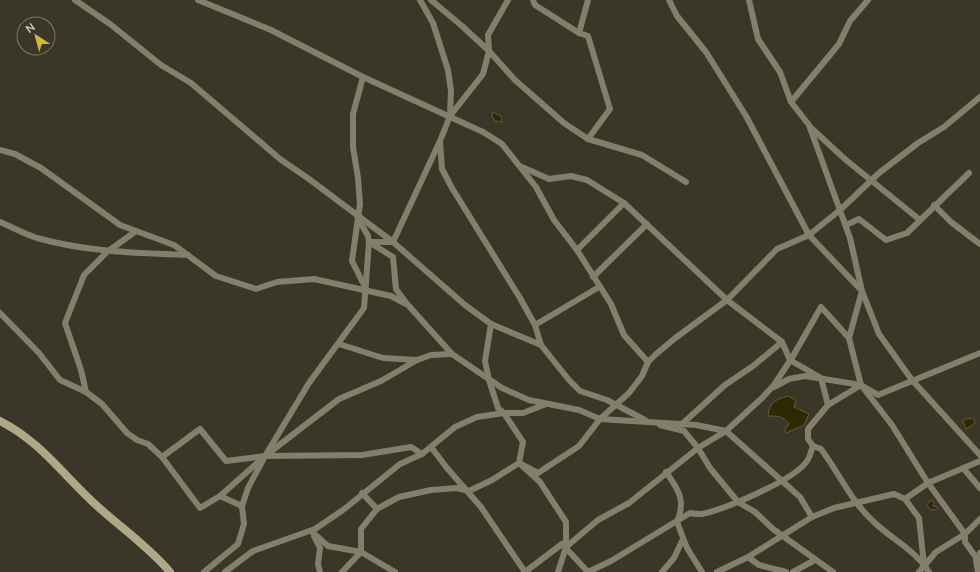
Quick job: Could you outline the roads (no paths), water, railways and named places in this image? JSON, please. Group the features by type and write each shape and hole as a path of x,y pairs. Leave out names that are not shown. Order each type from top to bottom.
{"street":[{"path":"75,0 110,24 161,65 191,83 280,159 393,242 465,305 491,324 541,345"},
{"path":"198,0 270,30 363,77 450,116 502,144 536,187 554,220 577,250 611,304 624,335 648,362"},
{"path":"420,0 433,23 448,70 451,91 450,116"},
{"path":"431,0 489,51 515,80 554,116 588,140 642,155 686,182"},
{"path":"393,242 450,116 483,74 489,51 488,35 508,0"},
{"path":"533,0 535,5 579,34 588,36 610,109 588,140"},
{"path":"579,34 588,0"},
{"path":"669,0 677,16 706,52 746,116 809,235 862,291"},
{"path":"749,0 758,39 780,72 791,102 809,126 871,181 920,220"},
{"path":"791,102 839,44 850,20 868,0"},
{"path":"363,77 353,114 353,147 360,204 357,216 352,261 366,290"},
{"path":"519,463 538,473 579,446 600,419 629,393 642,376 648,362 674,338 727,300 777,249 809,235 840,210 879,172 918,143 944,127 980,97"},
{"path":"809,126 846,226 862,291 879,334 912,380 980,455"},
{"path":"440,141 442,169 452,188 535,325 541,345 580,391 616,404 646,421 684,432 698,448 710,468 738,502 755,512 781,536 833,572"},
{"path":"0,150 15,154 41,168 120,225 174,245 216,276 256,289 277,282 314,279 390,296 408,305"},
{"path":"520,166 549,179 571,176 587,180 624,203 727,300 782,342 790,360 821,378 828,405"},
{"path":"846,226 859,219 886,240 907,233 934,205 969,173"},
{"path":"577,250 624,203"},
{"path":"934,205 951,222 980,244"},
{"path":"204,572 238,544 244,524 242,506 248,488 265,456 308,383 339,344 364,308 369,242 368,236 357,216"},
{"path":"0,222 35,237 82,249 107,252 188,255"},
{"path":"593,277 647,224"},
{"path":"86,392 81,370 65,323 84,275 107,252 136,231"},
{"path":"369,242 393,242"},
{"path":"369,242 393,257 396,289 408,305 452,354 489,380 502,388 529,400 579,410 600,419 696,425 726,431 783,480 800,497 812,517"},
{"path":"535,325 599,287"},
{"path":"849,338 862,291"},
{"path":"566,547 598,520 629,503 698,448 726,431 770,389 812,325 820,307 849,338 861,385 892,425 928,483 965,534 964,542 978,561"},
{"path":"0,313 39,353 60,380 86,392 102,404 128,433 137,440 148,444 162,457 200,508 220,496 265,456 339,399 381,381 417,360 431,355 452,354"},
{"path":"342,572 361,552 361,529 377,509 399,497 431,490 457,488 468,491 492,480 519,463 523,442 504,413 498,408 489,380 486,361 491,324"},
{"path":"682,424 725,385 753,366 782,342"},
{"path":"339,344 383,358 417,360"},
{"path":"770,389 789,379 805,376 861,385 878,394 980,354"},
{"path":"861,385 828,405 808,429 808,439 813,446 821,449 856,502 874,523 906,546 929,572"},
{"path":"225,572 252,551 311,531 342,510 400,464 422,454 455,427 477,417 504,413 523,413 546,404"},
{"path":"0,421 14,428 37,444 96,505 120,524 170,572"},
{"path":"162,457 200,429 226,461 265,456 362,455 412,447 422,454"},
{"path":"431,447 447,468 482,507 525,572 562,544 588,572 611,561 690,513 701,514 738,502 783,480 800,469 807,461 813,446"},
{"path":"905,499 928,483 980,461"},
{"path":"519,463 540,482 566,522 566,547 558,572"},
{"path":"963,468 980,488"},
{"path":"666,472 677,487 683,509 677,522 683,539 702,572"},
{"path":"362,493 377,509"},
{"path":"717,572 748,557 812,517 856,502 894,494 905,499 919,518 924,565"},
{"path":"220,496 242,506"},
{"path":"918,572 936,552 965,534 980,518"},
{"path":"311,531 328,546 361,552 395,572"},
{"path":"311,531 320,548 318,564 320,572"},
{"path":"662,572 674,558 683,539"},
{"path":"978,572 980,553"},
{"path":"748,557 759,565 786,572"},
{"path":"793,572 816,560"}]}
